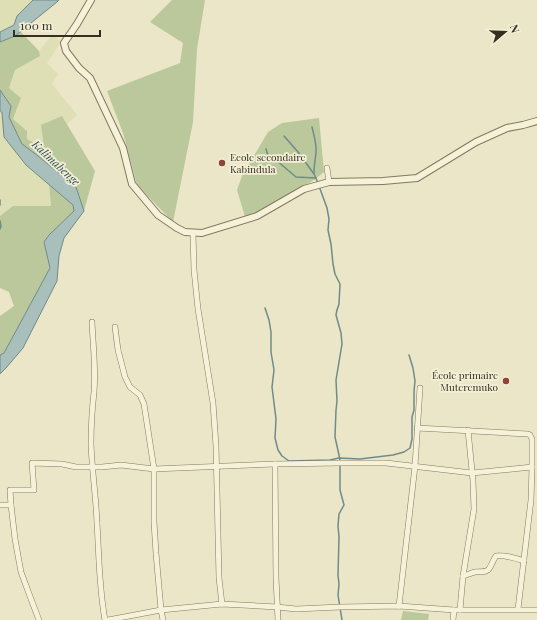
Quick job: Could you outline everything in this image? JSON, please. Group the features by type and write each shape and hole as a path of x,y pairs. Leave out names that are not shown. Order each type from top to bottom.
{"street":[{"path":"90,0 77,24 64,43 66,51 79,68 90,78 124,148 132,184 158,215 185,232 202,234 257,216 304,189 329,182 383,181 417,178 482,139 507,128 537,121"},
{"path":"326,168 329,182"},
{"path":"193,233 194,270 198,309 212,403 216,446 219,578 222,604"},
{"path":"92,322 94,380 91,422 92,467 96,507 98,557 105,620"},
{"path":"115,327 118,350 128,385 142,398 154,469 154,522 163,620"},
{"path":"399,606 415,466 420,388"},
{"path":"417,428 530,435 532,439 531,500 518,609"},
{"path":"460,610 463,576 474,509 468,430"},
{"path":"39,620 22,572 10,490 34,490 32,463 62,464 76,467 121,465 154,469 275,464 386,463 472,473 532,468"},
{"path":"275,464 278,620"},
{"path":"0,505 11,505"},
{"path":"463,576 476,572 484,572 496,556 508,556 524,561"},
{"path":"108,620 161,610 222,604 296,609 399,606 454,610 537,610"},
{"path":"453,620 454,610"}],"green space":[{"path":"0,0 33,0 17,16 14,25 0,32"},
{"path":"172,0 205,0 197,49 193,122 173,222 137,185 123,133 107,91 180,63 183,43 150,22"},
{"path":"20,31 39,51 40,56 15,70 9,88 21,98 13,119 27,131 27,139 44,146 41,125 62,116 95,171 84,211 76,187 22,144 9,117 5,97 0,90 0,42 15,36"},
{"path":"53,34 61,42 47,63 58,74 52,84 77,115 67,124 62,116 45,146 36,144 27,139 27,131 13,119 21,98 9,88 15,70 40,56 39,51"},
{"path":"0,110 26,165 49,184 51,206 13,206 0,216"},
{"path":"319,118 324,172 314,180 246,220 237,190 242,176 268,132 282,123"},
{"path":"49,184 73,205 74,211 44,242 50,268 4,353 0,355 0,316 14,306 9,292 0,288 0,216 13,206 51,206"},
{"path":"403,611 429,614 428,620 401,620"}],"water":[{"path":"33,0 59,0 15,36 0,42 0,32 14,25 17,16"},
{"path":"0,90 11,106 9,117 22,144 76,187 84,211 64,238 59,256 57,281 23,348 0,374 0,355 4,353 50,268 44,242 49,235 74,211 73,205 26,165 4,137 2,113 0,110"}],"waterway":[{"path":"312,127 316,147 314,173"},
{"path":"284,136 314,174 318,183"},
{"path":"266,149 268,155 296,177 316,178"},
{"path":"319,186 327,208 329,219 328,230 333,264 335,274 340,284 339,304 336,315 341,333 342,344 336,380 337,401 335,437 340,461"},
{"path":"0,200 0,205"},
{"path":"0,221 0,229"},
{"path":"265,308 271,332 271,352 274,370 272,387 276,419 275,438 278,450 282,456 289,461 330,460 339,458 360,459 393,455 404,452 410,448 412,439 415,381 409,355"},
{"path":"340,465 340,490 344,505 339,514 338,526 338,595 342,620"}],"place":[{"name":"Ecole secondaire Kabindula","path":"222,163"},
{"name":"École primaire Muteremuko","path":"506,381"}],"water label":[{"name":"Kalimabenge","path":"56,163"}]}
